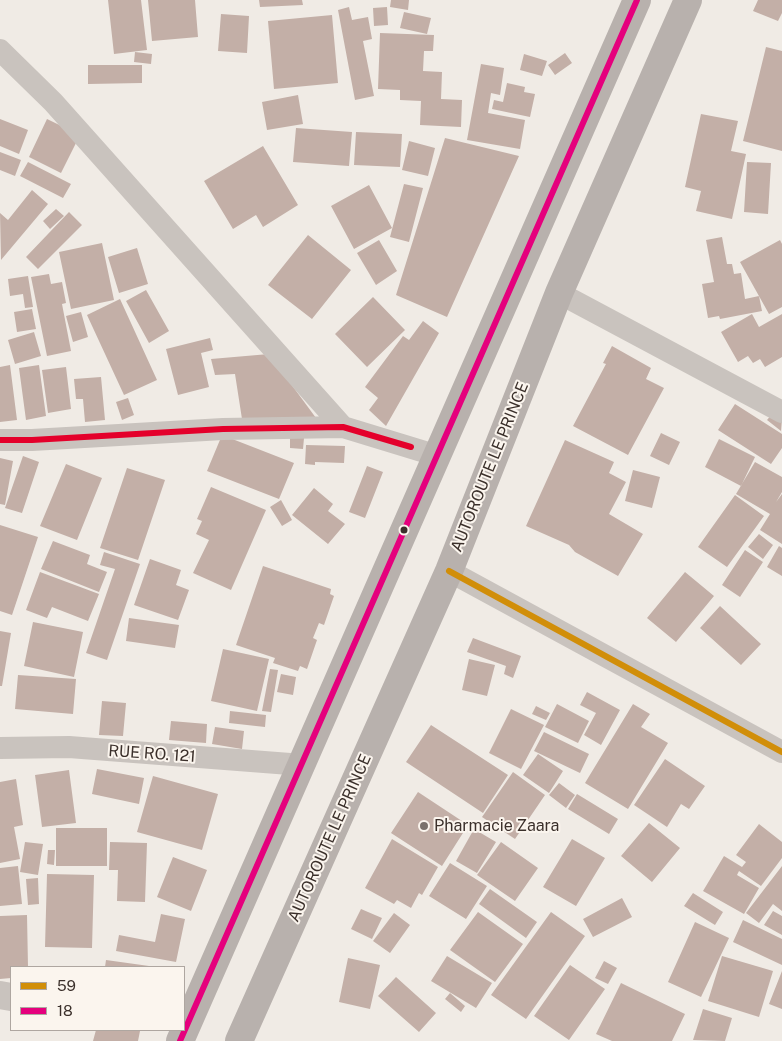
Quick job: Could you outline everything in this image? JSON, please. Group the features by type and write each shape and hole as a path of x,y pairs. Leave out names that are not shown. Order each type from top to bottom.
{"main road":[{"path":"185,1026 303,765 637,0"},
{"name":"AUTOROUTE LE PRINCE","path":"239,1041 449,571 559,294 688,0"}],"street":[{"path":"0,50 53,102 343,427"},
{"path":"559,294 782,412"},
{"path":"0,440 32,440 223,429 343,427 438,456"},
{"path":"449,571 782,752"},
{"name":"RUE RO. 121","path":"0,748 69,747 303,765"}],"building":[{"path":"108,0 141,0 147,50 114,54"},
{"path":"148,0 195,0 198,37 152,41"},
{"path":"259,0 302,0 303,5 260,7"},
{"path":"391,0 409,0 408,10 390,7"},
{"path":"758,0 782,0 782,13 778,21 753,11"},
{"path":"349,7 352,20 368,17 372,39 363,41 374,96 355,100 338,10"},
{"path":"387,7 388,25 374,26 373,8"},
{"path":"404,12 431,18 427,34 400,28"},
{"path":"221,14 249,16 247,53 218,51"},
{"path":"332,15 338,83 274,89 268,21"},
{"path":"380,33 434,35 433,51 424,51 423,71 442,72 441,99 462,100 461,127 420,125 421,101 400,100 400,90 378,89"},
{"path":"766,47 782,51 782,151 743,141"},
{"path":"135,52 152,54 151,64 134,62"},
{"path":"565,53 572,63 555,75 548,65"},
{"path":"524,54 547,61 542,76 520,70"},
{"path":"481,64 504,68 500,95 491,93 488,113 525,120 520,149 467,140"},
{"path":"88,65 142,65 142,83 88,84"},
{"path":"507,83 525,87 524,92 535,94 530,117 492,109 494,100 503,102"},
{"path":"298,95 303,124 267,130 262,102"},
{"path":"701,114 738,121 731,151 746,154 732,219 696,211 701,191 685,187"},
{"path":"0,119 28,130 19,154 0,146"},
{"path":"47,119 80,135 61,173 29,157"},
{"path":"296,128 352,132 349,166 293,162"},
{"path":"356,132 402,134 400,167 354,165"},
{"path":"445,138 519,156 447,317 396,295"},
{"path":"409,141 435,148 428,176 402,170"},
{"path":"263,146 298,205 263,227 256,215 233,229 204,181"},
{"path":"0,152 21,160 15,176 0,170"},
{"path":"28,162 71,184 63,198 20,176"},
{"path":"747,162 771,163 768,214 744,212"},
{"path":"404,184 423,188 409,242 390,237"},
{"path":"369,185 392,228 354,249 331,206"},
{"path":"32,190 48,204 1,260 0,213 8,220"},
{"path":"56,209 64,216 50,229 43,221"},
{"path":"69,212 82,225 38,269 26,257"},
{"path":"308,235 351,270 312,319 268,285"},
{"path":"722,237 727,264 732,264 734,274 741,273 745,299 759,296 762,311 720,319 719,316 708,318 702,284 714,282 706,240"},
{"path":"379,240 397,271 376,285 357,253"},
{"path":"780,240 782,244 782,307 769,314 740,262"},
{"path":"102,243 114,300 71,309 59,252"},
{"path":"137,248 148,284 119,293 108,257"},
{"path":"49,274 51,284 62,282 66,303 62,304 71,351 47,356 31,277"},
{"path":"28,276 33,307 25,308 23,294 10,296 8,279"},
{"path":"146,290 169,331 149,343 126,301"},
{"path":"373,297 405,330 367,367 335,334"},
{"path":"120,299 157,380 124,395 87,315"},
{"path":"32,309 36,329 17,332 14,312"},
{"path":"81,312 88,337 73,342 66,316"},
{"path":"752,314 759,327 782,314 782,357 765,367 760,359 753,363 748,356 738,362 721,332"},
{"path":"423,321 439,333 386,426 369,410 378,398 365,387 403,336 409,340"},
{"path":"34,332 41,356 15,364 8,340"},
{"path":"210,338 213,350 201,353 209,387 178,395 166,349"},
{"path":"612,346 651,368 646,379 664,388 628,455 573,426 606,364 603,363"},
{"path":"269,354 316,418 242,419 235,374 215,375 211,359"},
{"path":"10,365 17,420 0,422 0,367"},
{"path":"39,365 46,416 26,420 19,368"},
{"path":"66,367 71,409 48,413 42,370"},
{"path":"101,377 105,420 85,422 83,399 76,399 74,379"},
{"path":"128,398 134,415 122,420 116,402"},
{"path":"735,404 782,434 782,448 771,464 718,430"},
{"path":"773,413 782,419 781,431 767,420"},
{"path":"661,433 680,442 669,465 650,456"},
{"path":"222,435 294,463 279,499 207,471"},
{"path":"290,437 304,438 303,449 290,448"},
{"path":"719,439 755,457 741,486 705,467"},
{"path":"565,440 614,462 609,473 626,482 609,514 643,534 618,576 575,552 569,545 526,526"},
{"path":"306,445 345,446 344,463 315,462 315,465 305,464"},
{"path":"23,456 39,462 22,513 5,508"},
{"path":"0,458 13,461 5,505 0,504"},
{"path":"755,462 782,477 782,492 776,502 782,494 782,544 760,530 770,514 736,494"},
{"path":"66,464 102,478 77,540 40,526"},
{"path":"367,466 383,472 365,518 349,512"},
{"path":"127,468 165,480 138,560 100,548"},
{"path":"633,470 660,477 652,508 625,501"},
{"path":"211,487 266,510 231,590 193,573 209,540 196,534 202,521 197,519"},
{"path":"314,488 333,504 328,511 345,524 328,544 292,515"},
{"path":"735,495 764,516 727,567 698,547"},
{"path":"281,500 292,520 282,526 270,507"},
{"path":"0,525 38,537 12,615 0,611"},
{"path":"759,534 773,545 763,559 748,547"},
{"path":"53,541 90,555 87,564 107,572 99,592 41,569"},
{"path":"779,546 782,548 782,576 767,567"},
{"path":"745,550 763,562 740,597 722,585"},
{"path":"104,552 140,564 107,660 86,653 115,569 100,565"},
{"path":"150,559 181,570 176,585 189,590 178,620 134,605"},
{"path":"263,566 331,589 330,594 334,596 324,625 319,623 313,638 317,640 307,669 300,666 298,671 273,663 275,658 236,645"},
{"path":"40,572 99,594 88,621 52,607 47,618 26,610"},
{"path":"685,572 714,596 676,642 647,618"},
{"path":"720,606 761,644 741,665 700,628"},
{"path":"129,618 179,625 175,648 126,641"},
{"path":"33,622 83,632 74,677 24,666"},
{"path":"0,631 11,633 2,686 0,686"},
{"path":"473,638 521,656 513,678 504,674 506,666 467,652"},
{"path":"223,649 269,659 257,711 211,701"},
{"path":"469,659 495,665 487,696 462,690"},
{"path":"270,669 278,670 271,712 262,711"},
{"path":"281,674 296,677 293,695 277,692"},
{"path":"18,675 76,679 73,714 15,709"},
{"path":"587,692 620,710 601,745 584,735 596,713 580,705"},
{"path":"102,701 126,703 123,736 99,735"},
{"path":"557,704 589,721 578,743 545,727"},
{"path":"633,704 650,714 641,727 668,743 628,809 585,783"},
{"path":"536,706 550,713 546,720 532,714"},
{"path":"511,709 544,725 521,769 489,753"},
{"path":"230,711 266,715 265,727 229,723"},
{"path":"171,721 207,724 206,743 169,740"},
{"path":"431,725 508,775 483,813 406,762"},
{"path":"215,727 244,731 242,749 212,744"},
{"path":"544,732 589,754 580,773 534,751"},
{"path":"538,754 563,771 549,793 523,775"},
{"path":"665,759 705,786 689,809 681,804 667,827 634,805"},
{"path":"97,769 144,778 139,804 92,794"},
{"path":"69,770 76,823 42,827 35,775"},
{"path":"513,772 545,795 515,839 482,817"},
{"path":"153,776 218,794 202,850 137,832"},
{"path":"16,779 23,825 14,827 20,859 0,863 0,782"},
{"path":"559,783 575,795 566,808 549,795"},
{"path":"418,792 468,825 442,866 391,833"},
{"path":"577,794 618,819 609,834 568,809"},
{"path":"649,823 680,848 652,882 621,856"},
{"path":"759,824 782,842 782,858 761,886 739,871 737,875 759,888 744,914 703,891 724,856 742,867 746,862 736,855"},
{"path":"56,828 107,828 107,866 56,866"},
{"path":"474,829 496,842 477,873 456,861"},
{"path":"392,839 438,867 422,895 419,893 411,908 397,900 394,904 365,888"},
{"path":"572,839 605,858 576,906 543,887"},
{"path":"25,842 43,844 38,875 20,872"},
{"path":"110,842 147,843 145,902 117,901 118,870 109,870"},
{"path":"501,842 538,868 515,901 477,875"},
{"path":"48,850 55,850 54,865 47,864"},
{"path":"173,857 207,870 191,911 157,897"},
{"path":"450,863 487,886 466,919 429,896"},
{"path":"18,866 22,904 0,906 0,868"},
{"path":"782,866 782,911 773,904 759,923 746,913"},
{"path":"47,874 94,875 92,948 45,947"},
{"path":"38,878 39,904 28,905 26,879"},
{"path":"490,889 537,922 526,938 479,904"},
{"path":"693,893 723,912 715,925 684,906"},
{"path":"622,898 632,917 593,937 583,919"},
{"path":"361,909 382,918 372,939 351,929"},
{"path":"773,911 782,916 782,935 764,925"},
{"path":"478,912 523,944 495,982 450,950"},
{"path":"551,912 585,936 526,1019 491,995"},
{"path":"394,913 410,925 390,953 373,941"},
{"path":"161,914 185,919 176,962 116,951 119,935 155,942"},
{"path":"27,915 28,966 10,966 10,978 0,979 0,916"},
{"path":"743,920 782,939 782,965 733,942"},
{"path":"695,922 729,938 701,997 668,982"},
{"path":"447,956 492,983 476,1008 431,981"},
{"path":"722,956 773,971 759,1017 708,1001"},
{"path":"348,958 380,965 370,1009 339,1002"},
{"path":"106,960 149,966 105,966"},
{"path":"604,961 617,968 608,984 595,978"},
{"path":"570,965 605,989 569,1040 534,1016"},
{"path":"782,971 782,1009 769,1004"},
{"path":"396,977 436,1013 419,1032 378,996"},
{"path":"621,983 685,1014 672,1041 612,1041 596,1034"},
{"path":"450,993 465,1006 461,1012 445,999"},
{"path":"703,1009 732,1018 725,1041 693,1040"},
{"path":"96,1031 140,1031 138,1041 93,1041"}],"transit line":[{"name":"18","path":"185,1030 637,0"},
{"path":"0,440 32,440 223,429 343,427 411,447"},
{"name":"59","path":"449,571 782,752"},
{"name":"18","path":"180,1041 184,1031"}],"place":[{"name":"Pharmacie Zaara","path":"424,826"}]}
